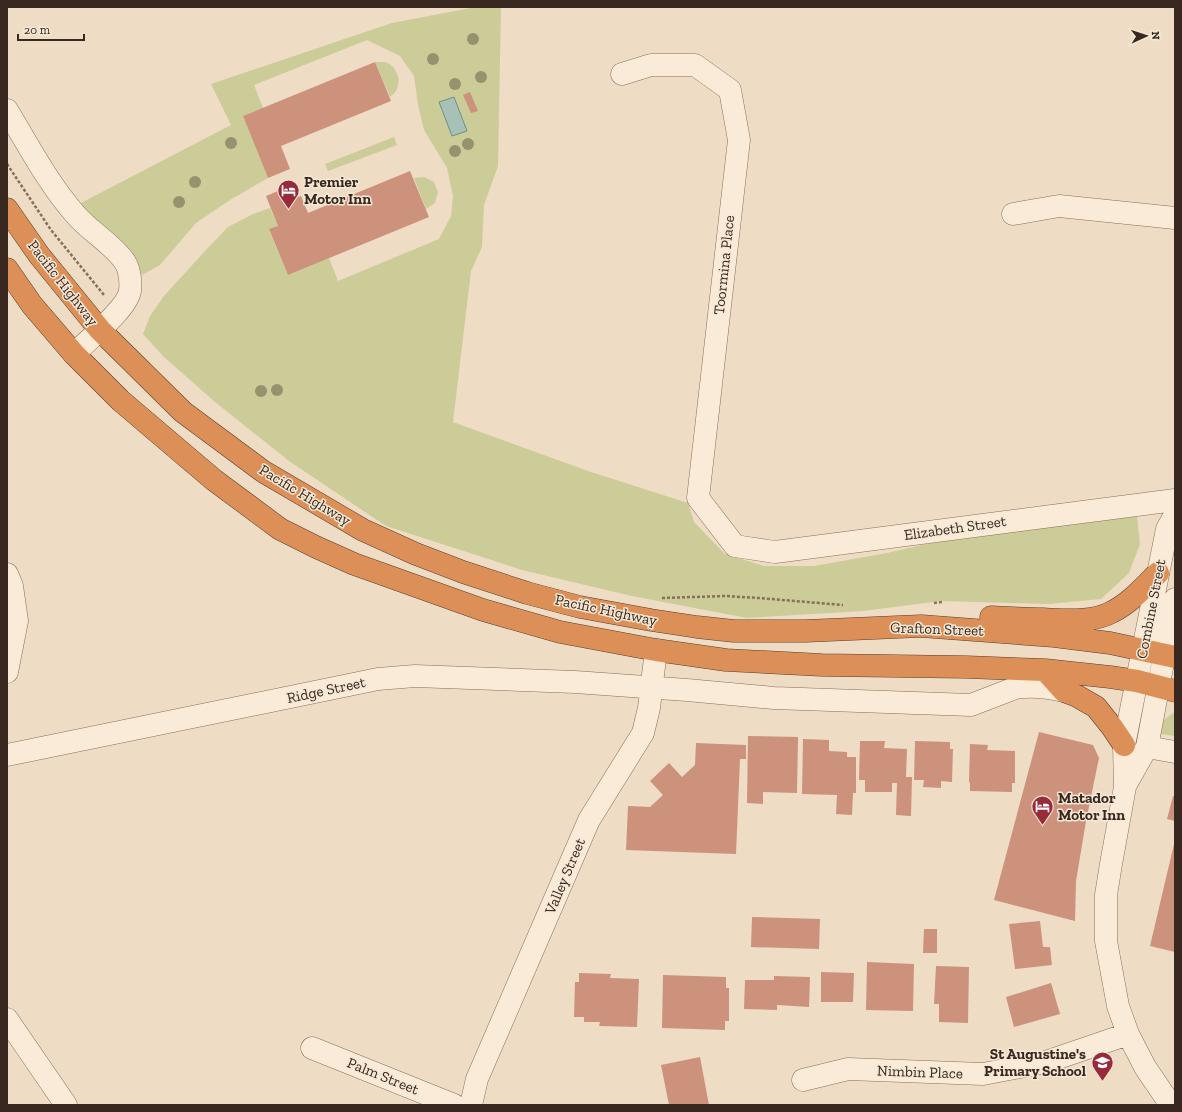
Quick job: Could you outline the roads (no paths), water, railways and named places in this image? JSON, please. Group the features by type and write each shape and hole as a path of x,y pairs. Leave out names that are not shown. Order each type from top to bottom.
{"highway":[{"name":"Pacific Highway","path":"7,209 39,255 100,330 183,412 264,472 363,530 430,560 463,572 527,593 580,607 697,627"},
{"name":"Pacific Highway","path":"7,269 32,305 74,354 121,401 214,480 280,529 354,564 483,610 560,632 656,650"},
{"path":"921,626 938,615 1072,620 1102,616 1112,613 1129,601 1158,573"},
{"name":"Grafton Street","path":"697,627 734,631 805,631 921,626 1054,636 1110,643 1161,654"},
{"path":"656,650 726,660 822,665 966,667 1038,670 1110,677 1157,686"},
{"path":"1038,670 1064,690 1096,707 1124,745"}],"street":[{"name":"Toormina Place","path":"622,74 651,65 695,65 730,90 739,140 698,498 735,546"},
{"path":"7,110 59,194 76,216 115,250 126,263 130,276 130,292 126,302 118,313 74,354"},
{"path":"1013,214 1059,206 1175,218"},
{"name":"Elizabeth Street","path":"735,546 774,552 1175,500"},
{"name":"Combine Street","path":"1161,654 1158,573 1167,529 1175,515"},
{"path":"7,672 17,621 9,580"},
{"name":"Combine Street","path":"1157,686 1161,654 1175,599"},
{"name":"Valley Street","path":"471,1105 477,1079 589,820 643,733 656,650"},
{"path":"1015,688 1038,670"},
{"name":"Ridge Street","path":"7,755 385,678 415,676 575,682 650,687"},
{"path":"650,687 774,698 971,705 1015,688 1027,686 1064,690"},
{"path":"1157,686 1124,745 1125,787 1106,895 1106,941 1118,1006 1128,1034 1145,1068 1166,1098 1173,1105"},
{"path":"1125,787 1146,747 1157,686"},
{"path":"1146,747 1175,752"},
{"path":"7,1019 66,1105"},
{"name":"Nimbin Place","path":"803,1080 848,1069 983,1074 1046,1062 1128,1034"},
{"name":"Palm Street","path":"312,1048 454,1105"}],"place":[{"name":"Premier Motor Inn","path":"289,210"},
{"name":"Matador Motor Inn","path":"1043,826"},
{"name":"St Augustine's Primary School","path":"1102,1082"}]}
